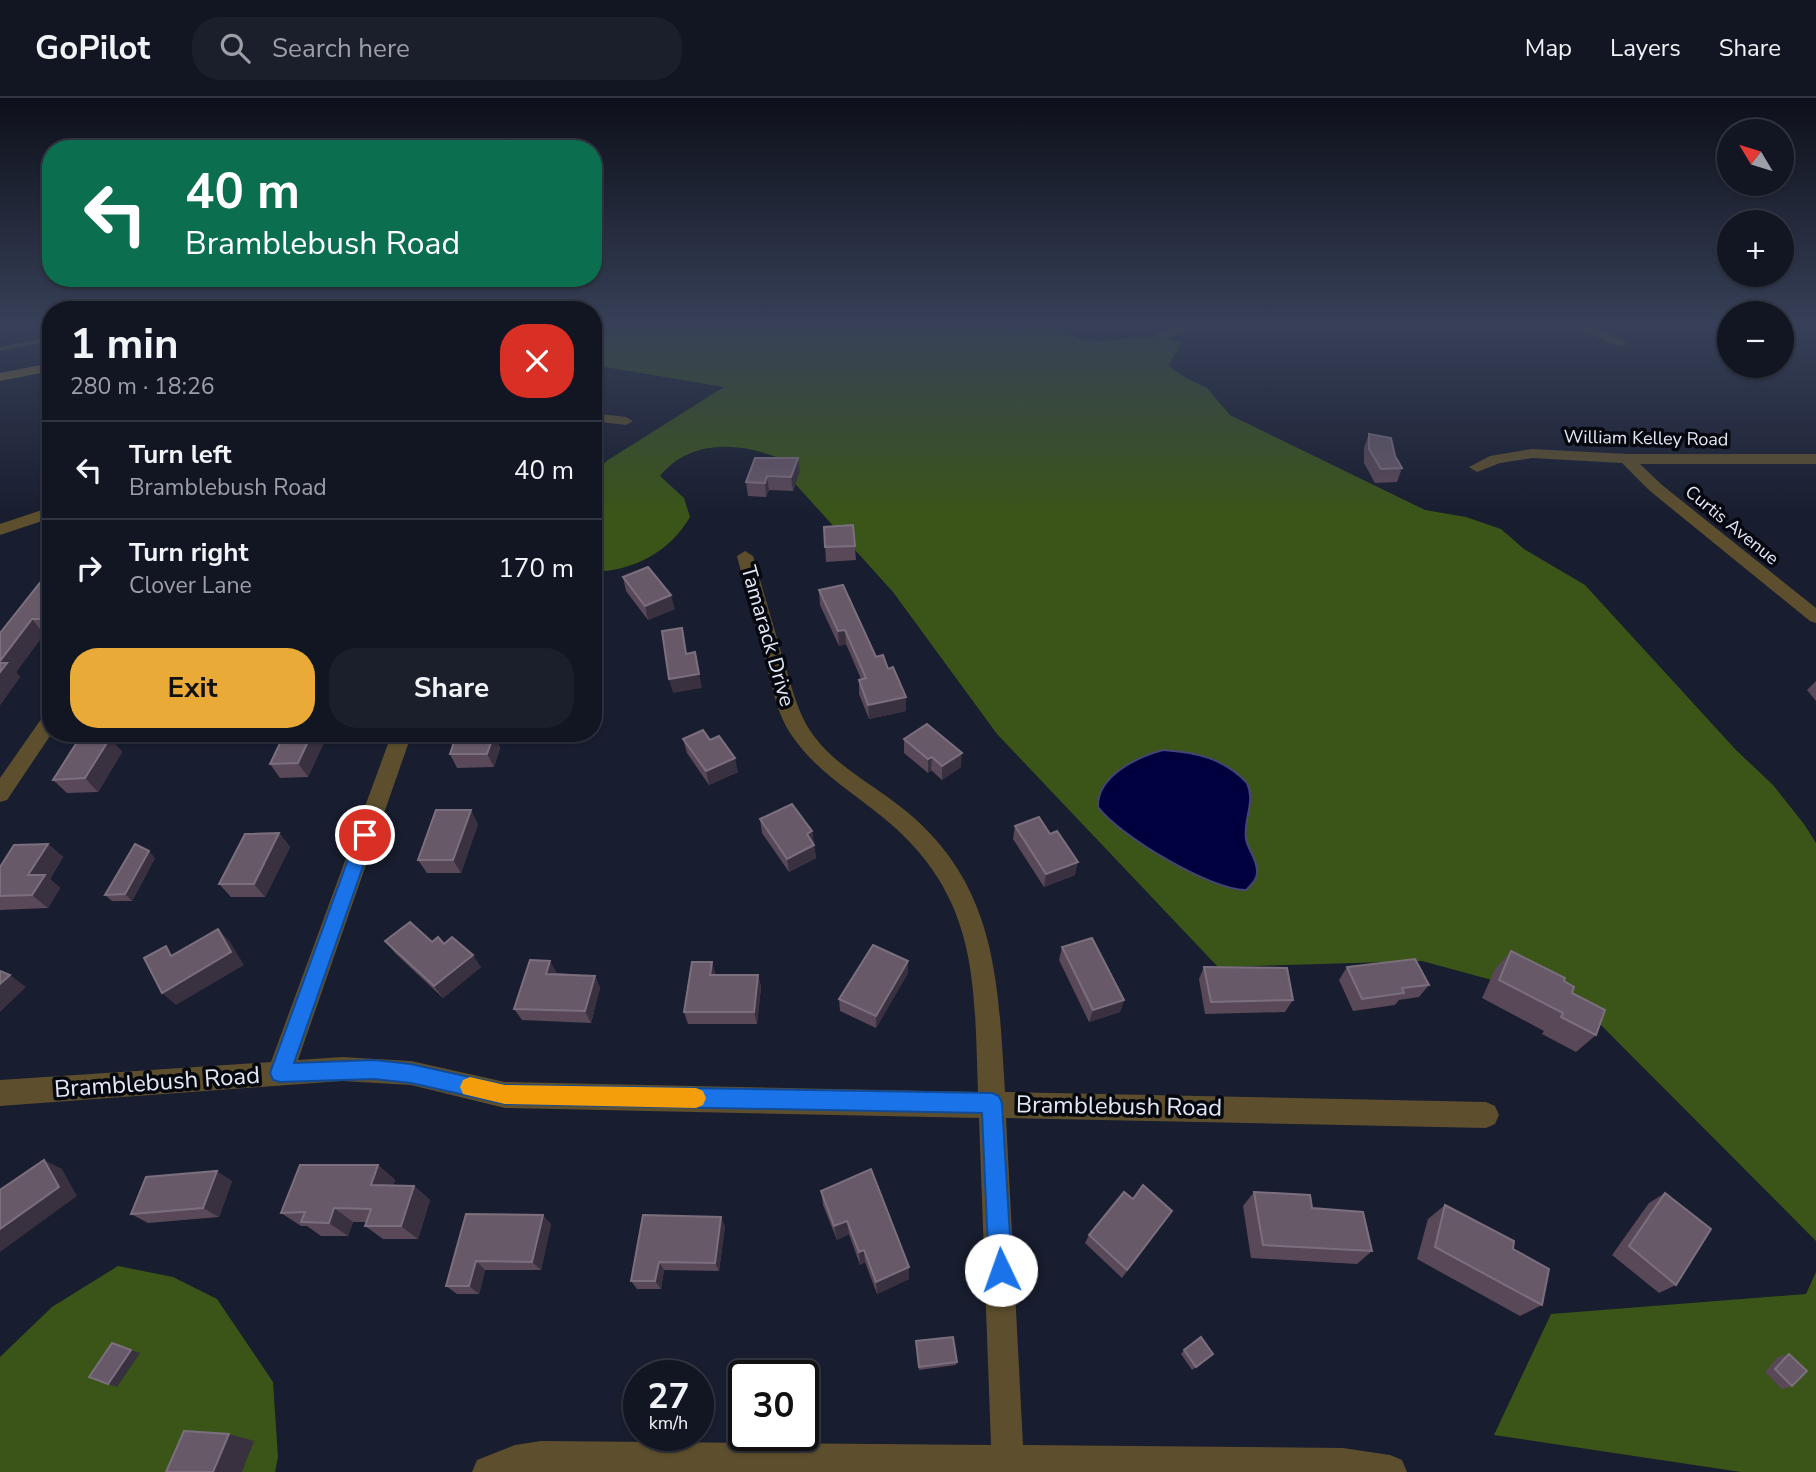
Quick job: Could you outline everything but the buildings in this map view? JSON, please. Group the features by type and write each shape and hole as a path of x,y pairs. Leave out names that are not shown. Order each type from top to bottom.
{"street":[{"path":"602,418 626,421"},
{"name":"William Kelley Road","path":"1477,467 1512,454 1626,459 1816,459"},
{"name":"Curtis Avenue","path":"1626,459 1656,488 1816,617"},
{"path":"0,530 42,515"},
{"name":"Tamarack Drive","path":"745,556 786,701 803,736 830,767 898,817 927,844 961,893 980,952 987,1005 1002,1294 1007,1466"},
{"path":"0,794 42,733"},
{"path":"280,1073 399,742"},
{"name":"Bramblebush Road","path":"0,1093 374,1069 411,1073 505,1095 1486,1115"},
{"path":"489,1472 515,1461 541,1457 1007,1466 1343,1464 1390,1472"}],"green space":[{"path":"721,389 1208,389 1230,415 1425,510 1466,517 1501,529 1524,549 1585,585 1736,750 1773,785 1816,843 1816,1241 1580,1004 1422,961 1218,967 997,734 893,592 780,467 779,458 732,447 716,447 686,455 660,476 684,498 690,517 682,529 661,550 649,557 622,568 602,571 602,466"},
{"path":"118,1266 173,1277 217,1299 273,1382 278,1457 275,1472 0,1472 0,1357 52,1307"},
{"path":"1816,1272 1816,1472 1741,1472 1494,1435 1551,1314 1806,1294"}],"shaded area":[{"path":"1163,750 1186,752 1219,762 1247,783 1250,804 1246,839 1256,862 1257,874 1246,890 1211,881 1167,859 1125,832 1098,807 1104,786 1120,769"}],"slow traffic":[{"path":"470,1087 505,1095 696,1098"}],"route":[{"path":"365,835 280,1073 374,1069 411,1073 505,1095 992,1103 1001,1270"}]}
